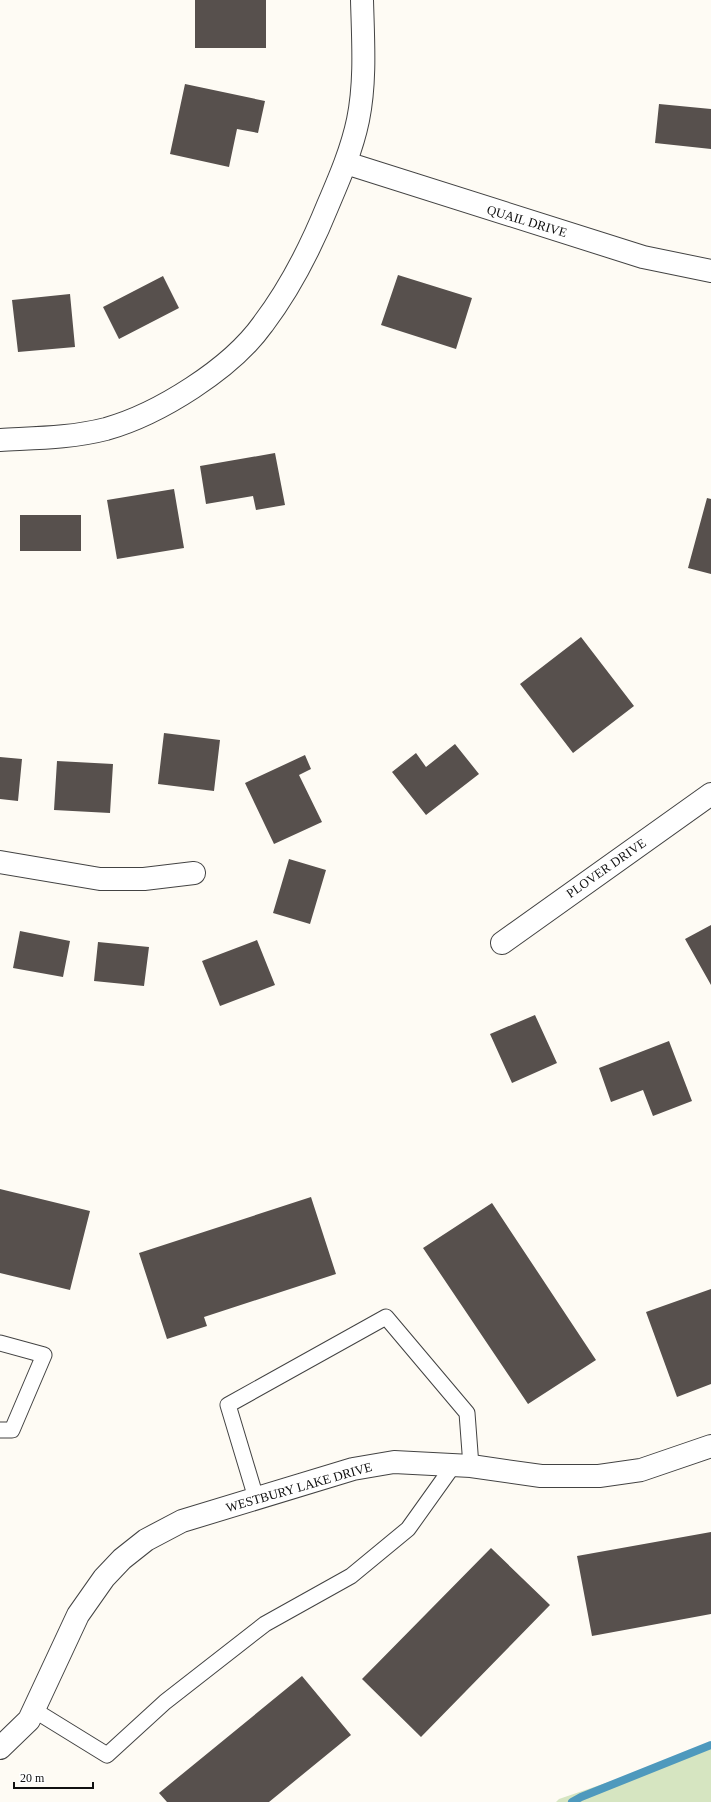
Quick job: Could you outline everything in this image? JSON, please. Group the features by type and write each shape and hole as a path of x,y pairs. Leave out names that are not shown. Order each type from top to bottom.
{"street":[{"path":"0,440 63,437 106,428 150,411 184,393 205,379 242,347 263,326 292,280 312,244 346,163 358,121 362,96 362,0"},
{"name":"QUAIL DRIVE","path":"346,163 643,257 711,271"},
{"name":"PLOVER DRIVE","path":"502,943 711,794"},
{"path":"0,862 100,879 144,879 194,873"},
{"name":"WESTBURY LAKE DRIVE","path":"0,1748 29,1720 78,1615 104,1578 122,1559 146,1540 182,1521 353,1469 394,1462 462,1466 541,1476 599,1476 641,1470 711,1446"}],"lane":[{"path":"34,1710 107,1755 165,1702 265,1624 351,1576 408,1530 462,1466 467,1413 386,1317 228,1405 256,1498"},
{"path":"0,1343 44,1355 12,1430 0,1430"}],"green space":[{"path":"711,1747 711,1802 556,1802 559,1799"}],"building":[{"path":"195,0 266,0 266,48 195,48"},
{"path":"185,84 265,101 258,133 237,129 229,167 170,154"},
{"path":"659,104 711,109 711,149 655,143"},
{"path":"398,275 472,298 456,349 381,325"},
{"path":"163,276 179,308 119,339 103,307"},
{"path":"70,294 75,347 18,352 12,300"},
{"path":"275,453 285,505 256,510 253,496 206,504 200,466"},
{"path":"174,489 184,548 117,559 107,500"},
{"path":"707,498 711,499 711,574 688,568"},
{"path":"20,515 81,515 81,551 20,551"},
{"path":"581,637 634,706 573,753 520,684"},
{"path":"164,733 220,740 214,791 158,784"},
{"path":"455,744 479,774 426,815 392,772 416,753 426,767"},
{"path":"305,755 311,769 299,775 322,822 274,844 245,783"},
{"path":"0,757 22,759 18,801 0,799"},
{"path":"57,761 113,764 110,813 54,810"},
{"path":"289,859 326,870 310,924 273,913"},
{"path":"711,925 711,985 685,939"},
{"path":"20,931 70,941 63,977 13,968"},
{"path":"257,940 275,985 220,1006 202,961"},
{"path":"98,942 149,947 144,986 94,981"},
{"path":"535,1015 557,1063 512,1083 490,1034"},
{"path":"669,1041 692,1101 653,1116 643,1090 611,1102 599,1068"},
{"path":"0,1189 90,1211 70,1290 0,1273"},
{"path":"311,1197 336,1274 204,1317 207,1326 167,1339 139,1253"},
{"path":"492,1203 596,1360 528,1404 423,1248"},
{"path":"711,1289 711,1384 677,1397 646,1312"},
{"path":"711,1532 711,1614 592,1636 577,1556"},
{"path":"491,1548 550,1605 421,1737 362,1679"},
{"path":"302,1676 351,1735 269,1802 167,1802 159,1793"}],"waterway":[{"path":"572,1802 581,1797 711,1745"}]}
